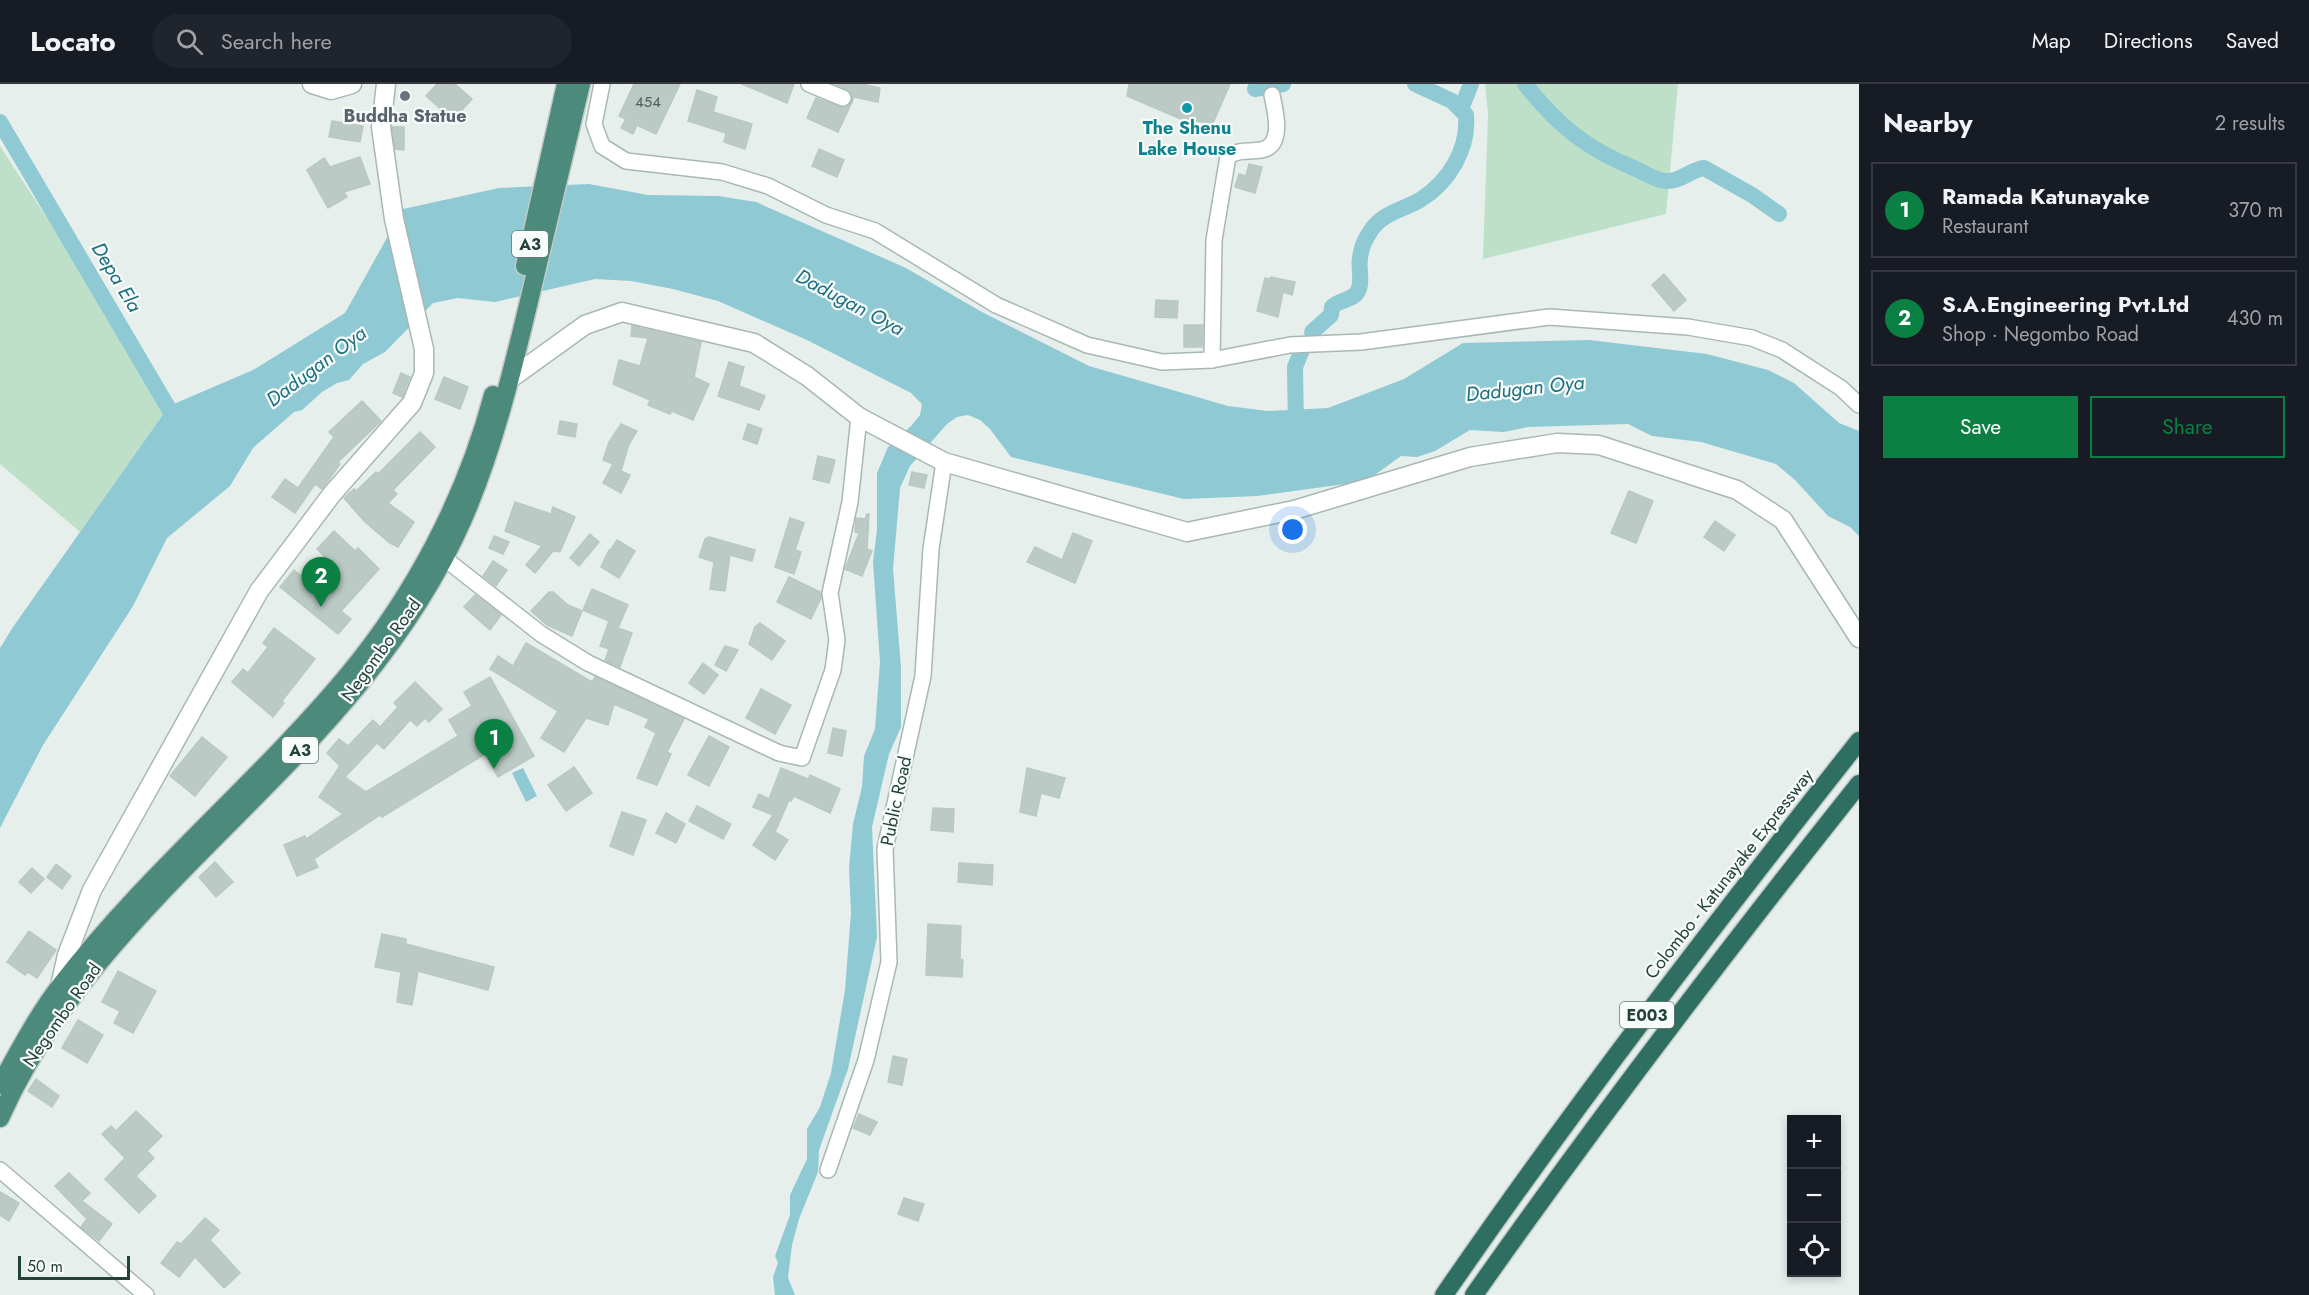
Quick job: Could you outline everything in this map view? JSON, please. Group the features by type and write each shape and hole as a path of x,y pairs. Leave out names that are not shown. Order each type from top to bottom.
{"highway":[{"name":"Negombo Road","path":"0,1085 33,1026 60,986 144,891 310,719 379,633 432,551 463,482 515,334 556,157 566,84"},
{"name":"Negombo Road","path":"556,157 581,84"},
{"name":"Negombo Road","path":"0,1118 23,1070 94,968 129,927 320,728 361,682 407,618 444,558 475,489 499,421 510,379 515,334"},
{"name":"Colombo - Katunayake Expressway","path":"1444,1295 1516,1190 1716,923 1859,741"},
{"name":"E003","path":"1474,1295 1545,1194 1743,930 1859,784"}],"street":[{"path":"312,84 331,90 351,84"},
{"path":"60,986 67,955 92,891 259,591 332,494 412,403 424,373 424,349 394,219 381,127 386,84"},
{"path":"602,84 594,123 602,146 626,161 722,172 768,186 826,215 875,231 996,305 1087,345 1162,362 1212,360 1290,345 1361,342 1560,317 1688,327 1752,338 1782,350 1841,388 1859,405"},
{"path":"809,84 843,98"},
{"path":"1212,360 1214,240 1228,156 1239,149 1262,150 1270,146 1278,129 1272,95"},
{"path":"510,379 585,326 622,312 754,343 807,376 859,417 937,458 1186,532 1294,510 1470,457 1557,443 1599,445 1737,490 1783,520 1859,638"},
{"path":"444,558 541,634 588,663 778,753 802,758 833,670 837,640 830,593 850,502 859,417"},
{"name":"Public Road","path":"828,1170 866,1060 889,962 885,849 923,676 937,458"},
{"path":"0,1170 146,1295"}],"green space":[{"path":"1485,84 1678,84 1666,214 1483,259 1488,115"},
{"path":"0,146 169,406 80,532 0,464"}],"water":[{"name":"Dadugan Oya","path":"589,184 648,195 718,196 756,202 906,268 980,311 1089,366 1228,406 1268,411 1328,408 1404,379 1463,343 1589,340 1707,354 1768,370 1794,383 1839,423 1859,431 1859,536 1850,527 1828,516 1795,480 1776,464 1701,442 1652,436 1628,424 1528,427 1504,432 1470,430 1435,451 1417,457 1401,456 1372,477 1360,482 1257,496 1184,499 1011,457 990,429 980,420 968,415 957,417 947,424 910,466 900,488 893,569 901,668 901,727 889,754 872,827 877,937 848,1069 819,1150 818,1172 799,1219 792,1245 788,1278 795,1295 775,1295 773,1277 778,1263 775,1256 790,1215 790,1195 807,1159 807,1129 820,1107 831,1073 845,990 851,913 849,868 853,824 862,787 864,756 875,729 880,662 873,562 877,530 877,473 888,447 920,415 922,404 911,393 807,340 718,301 631,281 595,279 495,302 458,298 433,303 385,352 363,364 349,380 337,383 322,392 302,410 294,412 253,448 230,486 167,538 133,606 43,745 0,828 0,648 169,406 253,370 345,313 403,209 499,188"},
{"path":"523,768 537,796 526,802 512,773"}],"building":[{"path":"437,84 455,84 472,99 453,120 426,96"},
{"path":"634,84 680,84 656,134 637,125 633,134 621,128 626,119 619,116"},
{"path":"742,84 794,84 787,103"},
{"path":"835,84 862,84 880,88 878,102 854,97 852,102 850,92"},
{"name":"The Shenu Lake House","path":"1129,84 1230,84 1213,123 1183,120 1127,96"},
{"path":"697,90 717,97 713,112 752,124 745,149 724,142 726,133 688,121"},
{"path":"816,98 844,108 852,102 838,132 807,118"},
{"path":"332,121 363,126 360,142 329,137"},
{"path":"392,127 404,127 404,150 395,149"},
{"path":"819,149 844,160 837,177 812,166"},
{"path":"360,157 370,184 344,192 347,197 328,208 307,170 324,158 330,167"},
{"path":"1249,164 1262,167 1255,193 1235,187 1239,174 1246,176"},
{"path":"1664,274 1686,300 1674,311 1652,285"},
{"path":"1271,277 1295,282 1292,295 1283,292 1278,317 1257,311 1265,278 1271,279"},
{"path":"1156,300 1178,301 1177,318 1155,317"},
{"path":"1184,325 1203,325 1202,347 1184,347"},
{"path":"632,326 701,342 694,377 709,384 693,420 672,411 670,414 648,405 650,400 613,384 619,360 640,366 648,338 631,336"},
{"path":"729,362 744,367 739,386 765,396 759,410 718,396"},
{"path":"401,373 410,377 402,397 393,393"},
{"path":"444,377 468,387 460,409 435,399"},
{"path":"362,401 381,421 338,462 340,464 322,489 315,484 295,513 272,497 285,479 298,488 334,437 329,432"},
{"path":"560,421 577,424 575,437 558,434"},
{"path":"621,424 637,431 629,444 621,471 630,475 621,493 603,483 613,464 603,460 609,442"},
{"path":"748,424 762,429 757,444 743,439"},
{"path":"420,432 435,447 393,490 397,494 388,503 414,522 398,547 365,522 344,498 354,489 356,491 376,472 378,474"},
{"path":"818,456 835,460 829,483 813,479"},
{"path":"912,472 927,475 924,488 909,485"},
{"path":"1629,491 1653,501 1636,543 1611,533"},
{"path":"515,502 551,514 553,507 575,517 560,552 553,551 535,573 526,565 542,546 505,531"},
{"path":"869,514 867,549 872,551 862,576 845,569 859,533 855,532 856,518 865,519"},
{"path":"790,518 804,523 795,550 801,552 794,574 775,567"},
{"path":"1715,521 1735,535 1724,551 1704,537"},
{"path":"334,531 355,551 358,548 379,569 341,611 351,619 338,634 280,587 294,570 306,580 327,559 317,549"},
{"path":"1073,533 1092,541 1075,583 1027,562 1035,547 1062,560"},
{"path":"590,534 599,542 579,566 570,558"},
{"path":"494,536 509,542 503,554 489,548"},
{"path":"709,537 755,550 752,561 730,555 725,591 710,589 714,562 699,557 705,539"},
{"path":"617,540 635,551 619,578 601,567"},
{"path":"493,561 507,570 496,586 483,576"},
{"path":"789,577 820,592 821,598 811,619 777,602"},
{"path":"592,589 628,605 618,628 632,633 620,667 605,660 611,644 609,649 600,646 609,621 583,610"},
{"path":"549,592 553,592 568,605 582,611 572,636 547,625 531,611"},
{"path":"475,595 501,615 490,630 464,607"},
{"path":"760,623 785,641 772,660 749,644 755,627"},
{"path":"274,628 315,659 282,701 284,703 273,717 232,682 243,669 248,673 268,647 263,643"},
{"path":"526,643 592,682 595,677 684,719 667,752 671,754 657,785 637,778 656,733 645,727 649,719 614,704 608,725 586,718 564,752 541,738 558,711 490,669 498,656 513,666"},
{"path":"725,646 738,650 726,671 715,665"},
{"path":"703,663 718,675 704,694 689,683"},
{"path":"490,677 534,756 498,777 485,754 382,817 380,815 314,859 318,867 297,876 284,845 305,836 306,839 343,814 319,797 340,766 327,753 339,739 348,746 373,720 380,727 398,707 394,703 415,682 442,709 429,722 425,718 417,726 410,720 384,749 377,743 345,777 366,792 458,736 449,720 472,706 464,692"},
{"path":"761,689 791,705 775,734 746,718"},
{"path":"833,728 846,731 842,756 828,753"},
{"path":"709,736 729,747 709,786 688,775"},
{"path":"202,737 227,757 195,796 170,776"},
{"path":"574,767 592,793 566,811 548,785"},
{"path":"781,768 808,779 810,775 840,789 830,813 794,796 791,801 789,800 775,832 788,840 775,860 753,845 773,815 753,807 759,794 769,799"},
{"path":"1027,768 1065,778 1059,798 1041,793 1036,816 1020,812"},
{"path":"697,806 731,824 723,839 689,821"},
{"path":"933,808 954,809 953,832 931,830"},
{"path":"622,812 646,820 633,855 610,846"},
{"path":"666,813 685,824 676,843 656,833"},
{"path":"215,862 233,882 216,897 199,877"},
{"path":"959,863 993,865 992,885 958,882"},
{"path":"56,864 71,876 62,889 47,877"},
{"path":"32,868 44,879 31,893 19,882"},
{"path":"928,924 961,926 962,977 926,975"},
{"path":"29,931 56,950 37,978 28,972 25,975 7,962"},
{"path":"382,934 406,939 406,944 494,967 488,990 418,971 412,1005 397,1002 401,972 375,967"},
{"path":"118,971 156,991 133,1033 114,1023 120,1011 102,1002"},
{"path":"78,1020 103,1035 87,1063 62,1048"},
{"path":"893,1056 907,1059 902,1085 888,1082"},
{"path":"36,1079 59,1096 52,1107 28,1091"},
{"path":"136,1111 162,1136 147,1151 154,1158 136,1176 156,1196 139,1213 105,1179 125,1158 102,1134 111,1126 116,1131"},
{"path":"859,1114 877,1122 870,1135 853,1128"},
{"path":"69,1173 90,1193 82,1201 112,1224 99,1241 81,1227 87,1219 55,1186"},
{"path":"0,1192 19,1203 9,1221 0,1215"},
{"path":"904,1198 924,1204 918,1221 898,1214"},
{"path":"205,1218 219,1230 210,1240 240,1273 224,1288 195,1257 179,1277 161,1263 177,1242 181,1244"}],"waterway":[{"path":"1255,89 1283,84"},
{"path":"1312,332 1331,315 1332,307 1356,294 1360,282 1361,252 1366,238 1375,226 1386,216 1430,193 1448,174 1460,152 1466,128 1466,115 1452,101 1415,84"},
{"path":"1461,109 1471,84"},
{"path":"1525,84 1549,112 1574,135 1603,153 1662,181 1676,180 1704,168 1752,195 1779,214"},
{"name":"Depa Ela","path":"0,122 179,426"},
{"path":"1296,432 1295,367 1302,350"}],"place":[{"name":"Buddha Statue","path":"405,96"},
{"name":"The Shenu Lake House","path":"1187,108"},
{"name":"S.A.Engineering Pvt.Ltd","path":"321,607"},
{"name":"Ramada Katunayake","path":"494,769"}]}
